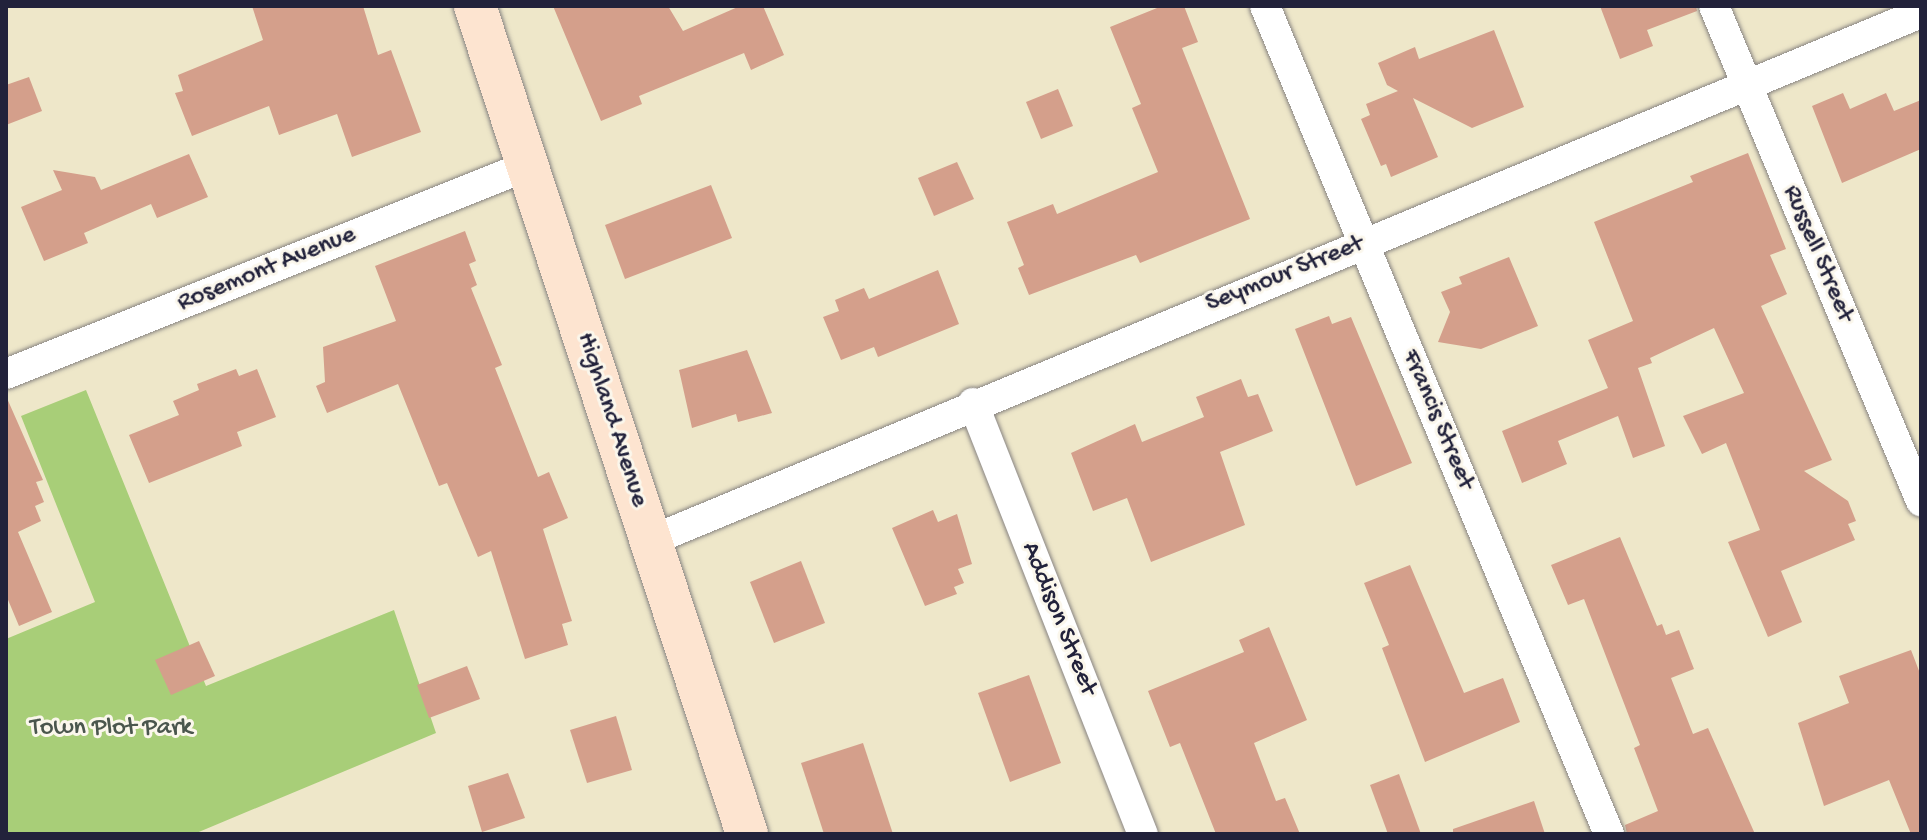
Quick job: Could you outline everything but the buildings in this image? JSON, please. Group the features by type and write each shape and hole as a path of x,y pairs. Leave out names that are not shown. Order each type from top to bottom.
{"main road":[{"name":"Highland Avenue","path":"475,6 747,834"}],"street":[{"name":"Francis Street","path":"1265,6 1609,834"},
{"name":"Russell Street","path":"1714,6 1921,501"},
{"name":"Seymour Street","path":"650,541 973,403 1921,13"},
{"name":"Rosemont Avenue","path":"6,374 527,166"},
{"name":"Addison Street","path":"973,403 1143,834"}],"green space":[{"name":"Town Plot Park","path":"86,390 206,686 394,610 436,733 194,834 6,834 6,639 95,602 21,416"}]}
